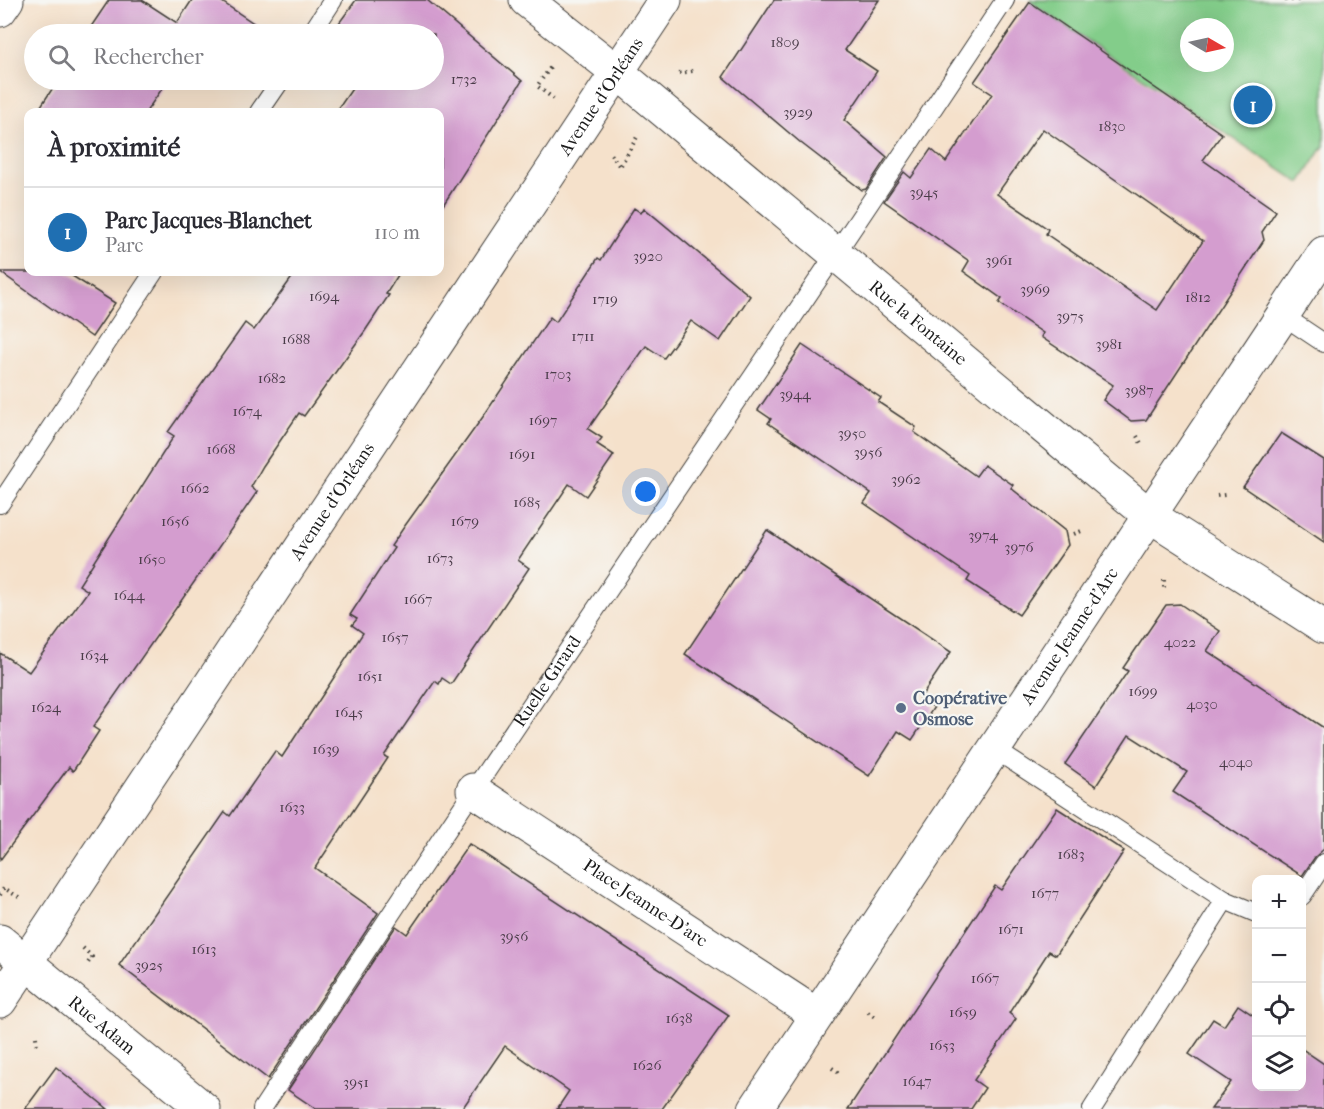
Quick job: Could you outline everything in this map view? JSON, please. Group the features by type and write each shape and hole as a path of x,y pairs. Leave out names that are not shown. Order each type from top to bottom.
{"street":[{"path":"0,10 7,0"},
{"name":"Rue la Fontaine","path":"526,0 616,71 1149,515 1324,627"},
{"name":"Avenue d'Orléans","path":"0,1001 665,0"},
{"name":"Avenue Jeanne-d'Arc","path":"754,1109 1324,253"},
{"name":"Place Jeanne-D'arc","path":"473,790 817,1016"},
{"name":"Rue Adam","path":"0,941 204,1109"}],"lane":[{"path":"317,24 333,0"},
{"name":"Ruelle Girard","path":"262,1109 473,790 837,254 1005,0"},
{"path":"262,108 274,90"},
{"path":"0,504 151,276"},
{"path":"1282,315 1324,343"},
{"path":"994,749 1225,900 1252,911"},
{"path":"1306,890 1324,863"},
{"path":"1092,1109 1225,900"}],"path":[{"path":"1285,0 1299,0"},
{"path":"554,63 537,86 560,102"},
{"path":"678,73 693,71"},
{"path":"609,151 620,166 643,126"},
{"path":"1137,436 1142,445"},
{"path":"1217,496 1226,495"},
{"path":"1074,534 1084,530"},
{"path":"1164,580 1164,592"},
{"path":"0,895 4,888 28,902"},
{"path":"868,1012 876,1018"},
{"path":"36,1037 37,1048"},
{"path":"832,1068 839,1073"}],"green space":[{"path":"1031,0 1324,0 1324,146 1300,183 1030,2"}],"building":[{"path":"109,0 142,0 177,23 192,0 219,0 255,24 93,24"},
{"path":"356,0 427,0 522,81 444,204 444,108 339,108 351,90 444,90 444,24 338,24"},
{"path":"774,0 879,0 845,50 877,71 844,120 887,157 866,189 862,190 801,143 723,77"},
{"path":"1030,2 1222,134 1203,160 1276,211 1262,232 1264,240 1146,420 1131,421 1103,400 1113,385 1041,337 1043,333 999,303 1002,299 963,271 969,261 884,201 904,172 911,178 931,149 946,162 992,94 974,82","holes":["1043,129 1203,241 1157,310 1046,234 1048,229 997,194"]},
{"path":"51,90 161,90 149,108 40,108"},
{"path":"634,208 641,213 644,208 750,296 720,341 691,321 664,358 646,346 588,429 602,438 597,444 614,455 586,496 569,484 518,560 529,568 451,684 442,678 439,684 435,681 384,756 388,758 315,868 378,913 268,1079 119,965 225,812 230,816 275,751 282,757 363,633 352,625 357,619 350,615 394,548 391,546 485,414 550,317 556,322 598,258 601,260"},
{"path":"0,272 24,272 24,276 72,276 115,303 92,337"},
{"path":"293,276 397,276 386,294 389,295 365,331 304,416 299,413 263,466 251,487 257,492 93,727 99,731 73,771 69,767 0,860 0,653 29,672 88,591 79,585 174,436 168,432 245,323 254,330"},
{"path":"802,345 881,398 878,402 916,427 914,432 976,476 984,465 1013,485 1011,488 1065,531 1068,545 1019,615 967,581 970,576 864,503 871,493 768,423 771,419 758,410"},
{"path":"1281,433 1324,460 1324,542 1243,487"},
{"path":"767,530 951,652 920,698 934,707 912,740 898,731 869,776 685,654"},
{"path":"1180,604 1220,631 1207,651 1324,728 1324,849 1315,857 1303,875 1173,792 1187,772 1129,735 1096,786 1065,764 1128,671 1123,668 1166,605"},
{"path":"1057,808 1124,851 1056,955 1049,951 1009,1013 1016,1019 974,1080 985,1088 971,1109 848,1109 995,886 1001,890"},
{"path":"469,844 729,1015 662,1109 557,1109 569,1091 505,1046 462,1109 316,1109 288,1090 396,926 407,934"},
{"path":"1238,1005 1252,1015 1252,1091 1306,1091 1306,1052 1324,1064 1324,1109 1211,1109 1231,1082 1189,1054 1213,1019 1224,1026"},
{"path":"56,1067 108,1109 25,1109"}],"place":[{"name":"Parc Jacques-Blanchet","path":"1253,105"},
{"name":"Coopérative Osmose","path":"901,708"}]}
